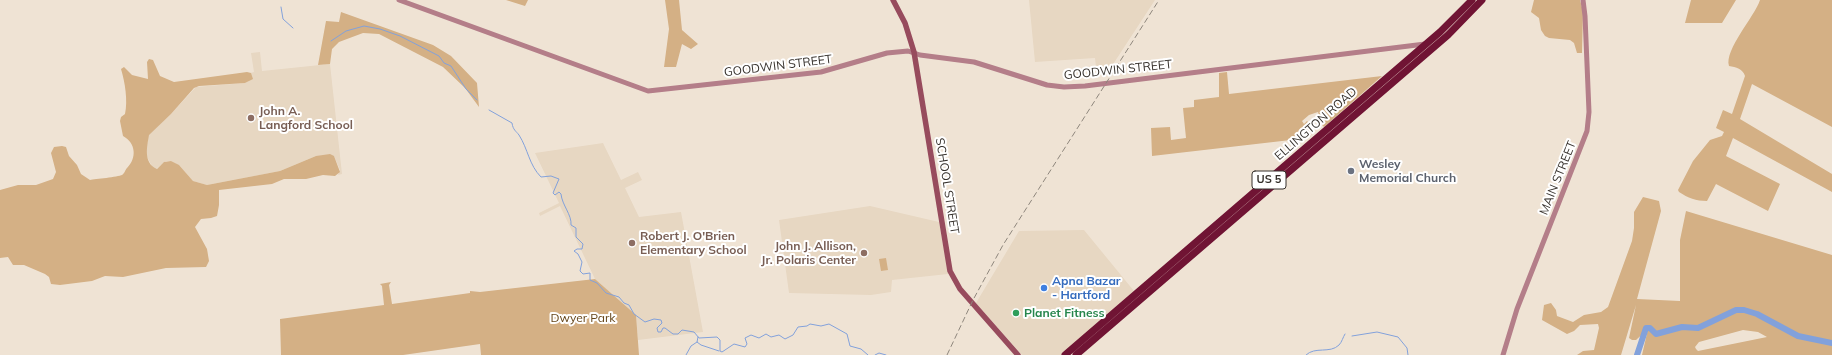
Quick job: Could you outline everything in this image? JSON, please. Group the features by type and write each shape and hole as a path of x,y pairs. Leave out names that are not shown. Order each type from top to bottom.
{"highway":[{"name":"US 5","path":"1473,3 1482,0"},
{"name":"ELLINGTON ROAD","path":"1415,58 1426,44 1473,3"},
{"name":"ELLINGTON ROAD","path":"1076,355 1120,313 1415,58 1473,3"},
{"name":"ELLINGTON ROAD","path":"1066,355 1120,313"}],"main road":[{"name":"SCHOOL STREET","path":"892,0 905,23 914,52 951,273 960,289 1018,355"}],"street":[{"name":"GOODWIN STREET","path":"399,0 648,91 821,72 887,53 908,51 974,62 1034,82 1064,87 1085,86 1406,48 1426,44"},
{"name":"MAIN STREET","path":"1503,355 1517,309 1587,131 1589,112 1583,0"},
{"path":"1406,48 1415,58"}],"shaded area":[{"path":"1029,0 1155,0 1106,75 1097,76 1095,58 1035,62"},
{"name":"John A. Langford School","path":"260,52 262,71 330,64 342,174 338,175 340,170 334,156 316,156 280,171 207,185 193,181 180,166 171,161 166,161 156,169 153,168 146,155 148,135 171,114 196,87 245,83 249,81 250,73 254,72 251,53"},
{"name":"Robert J. O'Brien Elementary School","path":"603,143 621,180 638,172 642,180 625,188 639,217 681,212 703,332 638,340 636,315 595,279 560,206 540,216 539,213 559,203 535,153"},
{"name":"John J. Allison, Jr. Polaris Center","path":"870,206 939,222 948,274 892,280 891,292 871,295 789,293 779,220"},
{"path":"1084,230 1134,291 1061,355 1022,355 976,303 1019,231"}],"green space":[{"path":"506,0 528,0 525,6"},
{"path":"665,0 679,0 682,30 698,44 691,49 682,44 676,67 664,67 669,29"},
{"path":"1534,0 1580,0 1583,11 1582,53 1577,53 1574,43 1570,40 1549,38 1545,36 1541,30 1539,18 1531,12"},
{"path":"1691,0 1736,0 1722,23 1685,23"},
{"path":"1760,0 1832,0 1832,127 1752,84 1740,119 1832,174 1832,192 1733,138 1726,156 1780,184 1768,211 1716,184 1707,201 1692,199 1682,194 1678,190 1693,161 1710,140 1722,136 1724,132 1716,128 1723,110 1732,114 1745,76 1739,69 1729,66 1729,59 1735,42"},
{"path":"341,12 433,45 451,56 477,83 479,107 465,88 443,67 379,34 363,33 339,42 332,49 330,64 318,65 326,21 339,22"},
{"path":"149,59 153,60 160,76 174,82 247,72 251,73 253,79 245,83 199,86 194,88 171,114 149,135 147,149 148,159 157,169 164,162 171,161 179,165 193,181 207,185 280,171 316,156 330,154 334,156 340,172 335,176 323,175 306,179 284,179 272,184 219,190 217,216 201,219 195,227 207,249 209,261 206,267 166,268 123,277 105,276 92,281 60,285 51,284 49,277 45,274 24,265 13,265 8,257 0,258 0,190 18,185 36,185 53,179 56,172 51,153 54,147 66,147 69,156 77,165 81,174 90,180 122,175 124,173 132,160 134,151 131,143 123,136 120,121 121,117 125,114 126,103 125,86 121,69 124,67 132,75 148,79 147,62"},
{"path":"1227,72 1229,94 1382,76 1324,127 1316,118 1319,115 1318,112 1309,115 1302,121 1304,124 1307,121 1312,126 1311,136 1308,138 1152,156 1151,128 1170,127 1171,140 1186,138 1183,108 1194,107 1194,100 1219,97 1219,73"},
{"path":"1643,197 1659,201 1661,211 1637,299 1680,301 1680,240 1686,211 1832,255 1832,355 1642,355 1648,329 1636,340 1629,338 1636,305 1621,355 1577,355 1583,351 1594,350 1599,328 1598,324 1580,325 1574,331 1567,334 1542,320 1544,305 1551,303 1556,310 1557,316 1573,322 1584,315 1601,312 1608,307 1632,241 1634,212","holes":["1743,330 1758,332 1767,337 1698,351 1695,347 1699,342"]},
{"path":"886,258 888,270 881,271 879,259"},
{"name":"Dwyer Park","path":"595,279 636,315 639,355 481,355 480,344 403,355 281,355 280,319 384,305 382,286 380,284 391,282 389,285 392,304 470,293 470,291 480,292"}],"waterway":[{"path":"281,7 283,19 293,28"},
{"path":"331,41 346,31 364,26 380,29 400,36 439,56 444,63 451,66 466,89 477,100"},
{"path":"489,110 512,123 514,129 522,140 531,162 541,177 551,176 559,179 553,193 555,195 559,192 561,194 570,217 571,225 576,228 576,237 583,244 582,249 577,249 574,251 578,254 582,262 580,271 583,274 590,273 590,280 597,283 606,293 619,297 624,303 629,305 634,314 645,322 654,319 661,320 662,323 657,328 658,332 661,332 663,328 665,328 673,334 678,334 682,330 694,332 699,338 717,337 720,340 720,351 722,352 734,344 745,347 747,344 745,338 751,335 759,338 766,334 771,337 779,335 785,339 793,335 798,327 807,326 810,324 821,326 829,324 847,334 850,346 861,349 868,355"},
{"path":"1637,355 1646,328 1650,328 1656,334 1682,327 1698,328 1736,310 1744,310 1757,314 1798,336 1832,343"},
{"path":"1352,336 1377,332 1398,337 1407,348 1408,355"},
{"path":"1306,355 1314,351 1335,348 1340,344 1345,334"},
{"path":"698,337 697,342 701,345 719,351"},
{"path":"686,355 691,346 697,342"},
{"path":"875,355 879,353 886,355"}],"railway":[{"path":"947,355 973,300 1003,245 1159,0"}],"place":[{"name":"John A. Langford School","path":"251,118"},
{"name":"Wesley Memorial Church","path":"1351,171"},
{"name":"Robert J. O'Brien Elementary School","path":"632,243"},
{"name":"John J. Allison, Jr. Polaris Center","path":"864,253"},
{"name":"Apna Bazar - Hartford","path":"1044,288"},
{"name":"Planet Fitness","path":"1016,313"}]}
